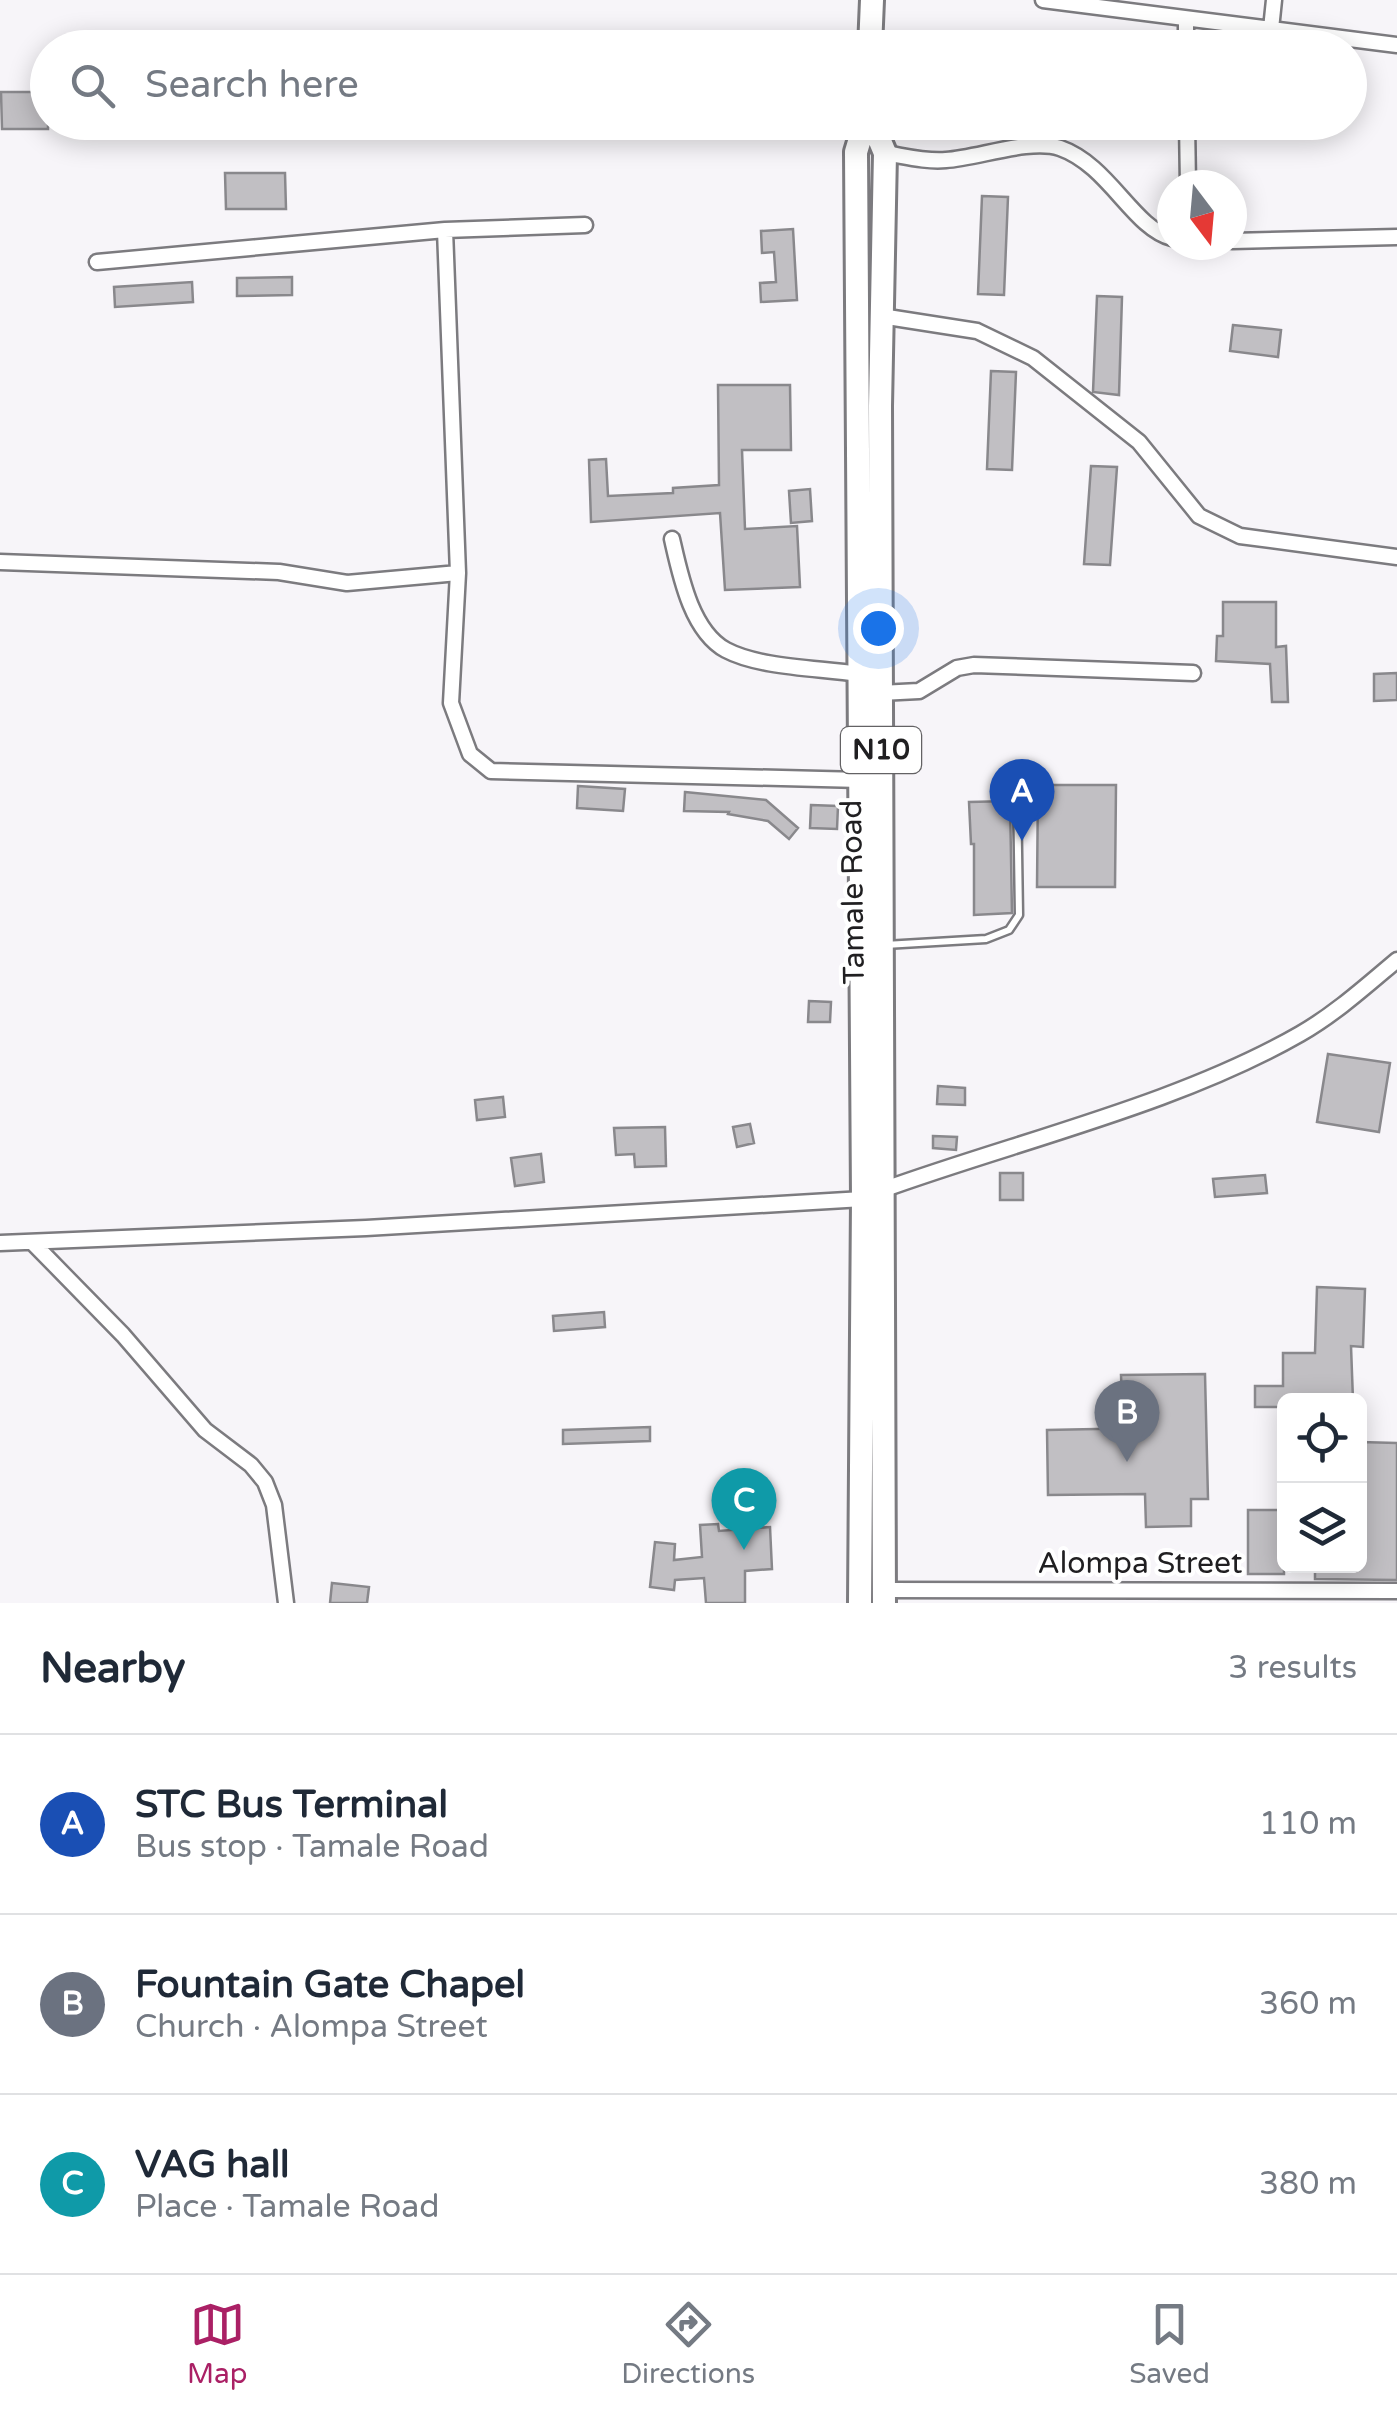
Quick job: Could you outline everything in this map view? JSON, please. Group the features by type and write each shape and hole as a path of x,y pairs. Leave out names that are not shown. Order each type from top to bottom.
{"highway":[{"path":"871,30 872,0"},
{"name":"Tamale Road","path":"860,1603 884,1189 884,945 873,921 861,780 858,674 856,152 861,140"},
{"name":"Tamale Road","path":"878,140 885,153 880,693 863,1199 884,1596"}],"street":[{"path":"1043,0 1279,30"},
{"path":"1271,29 1274,0"},
{"path":"1186,19 1186,30"},
{"path":"1367,40 1397,44"},
{"path":"1187,140 1188,170"},
{"path":"885,153 942,161 1056,146 1091,164 1140,218 1157,230"},
{"path":"97,262 445,230 585,225"},
{"path":"445,230 458,574 451,703 470,754 491,770 861,780"},
{"path":"1247,241 1397,236"},
{"path":"882,316 977,331 1033,358 1139,442 1199,516 1240,536 1397,557"},
{"path":"672,539 680,575 702,625 723,649 746,658 858,674"},
{"path":"0,562 279,572 347,583 458,574"},
{"path":"880,693 919,691 956,668 974,665 1194,673"},
{"path":"884,1189 1202,1080 1300,1034 1397,960"},
{"path":"0,1243 366,1228 863,1199"},
{"path":"33,1243 123,1335 204,1430 252,1465 265,1482 274,1505 286,1603"},
{"name":"Alompa Street","path":"884,1596 1397,1591"}],"lane":[{"path":"884,945 986,939 1009,930 1019,915 1017,789"}],"building":[{"path":"1,92 30,92 30,129 2,129"},
{"path":"225,173 285,173 286,209 226,209"},
{"path":"982,196 1008,197 1004,295 978,294"},
{"path":"793,229 797,300 761,302 760,283 776,282 774,252 762,253 761,231"},
{"path":"292,277 292,295 237,296 237,278"},
{"path":"192,282 193,302 115,307 114,287"},
{"path":"1097,296 1122,297 1119,395 1093,392"},
{"path":"1233,325 1281,330 1278,357 1230,351"},
{"path":"991,371 1016,372 1012,470 987,469"},
{"path":"718,385 790,385 791,450 742,450 745,529 797,526 800,587 725,590 720,513 591,522 589,460 606,459 608,496 673,493 673,488 719,485"},
{"path":"1091,466 1117,467 1110,565 1084,564"},
{"path":"810,489 812,521 791,523 789,491"},
{"path":"1223,602 1276,602 1276,647 1286,646 1288,702 1272,702 1270,664 1216,661 1217,636 1223,636"},
{"path":"1397,673 1397,700 1374,701 1374,674"},
{"path":"1038,785 1116,785 1115,887 1037,887"},
{"path":"578,786 625,789 623,811 577,808"},
{"path":"685,792 766,800 798,828 789,839 768,821 729,812 684,811"},
{"path":"1010,801 1012,913 974,915 974,844 969,802"},
{"path":"811,805 838,806 837,829 810,828"},
{"path":"809,1001 831,1002 830,1022 808,1022"},
{"path":"1328,1054 1390,1063 1379,1132 1317,1122"},
{"path":"938,1086 965,1088 965,1105 937,1104"},
{"path":"503,1097 505,1117 477,1120 475,1100"},
{"path":"750,1124 754,1143 737,1147 733,1127"},
{"path":"665,1127 666,1166 635,1167 634,1154 616,1155 614,1128"},
{"path":"933,1136 957,1137 956,1150 933,1148"},
{"path":"541,1154 544,1182 515,1186 511,1158"},
{"path":"1000,1173 1023,1173 1023,1200 1000,1200"},
{"path":"1265,1175 1267,1193 1215,1197 1213,1179"},
{"path":"1317,1287 1365,1289 1363,1347 1351,1346 1353,1393 1277,1393 1277,1407 1255,1407 1255,1386 1283,1386 1283,1353 1315,1353"},
{"path":"604,1312 605,1327 554,1331 553,1316"},
{"path":"1205,1374 1208,1499 1191,1499 1191,1526 1146,1527 1145,1494 1048,1495 1047,1430 1146,1428 1146,1400 1122,1400 1121,1375"},
{"path":"650,1427 650,1441 563,1444 563,1430"},
{"path":"1367,1442 1397,1443 1397,1580 1315,1579 1315,1573 1367,1573"},
{"path":"1248,1510 1277,1510 1277,1573 1284,1574 1248,1574"},
{"path":"718,1524 719,1531 770,1527 772,1569 745,1571 745,1603 706,1603 704,1578 675,1580 674,1590 650,1587 655,1542 675,1544 674,1560 702,1557 700,1525"},
{"path":"332,1583 369,1587 367,1603 330,1603"}],"place":[{"name":"STC Bus Terminal","path":"1022,841"},
{"name":"Fountain Gate Chapel","path":"1127,1462"},
{"name":"VAG hall","path":"744,1550"}]}
